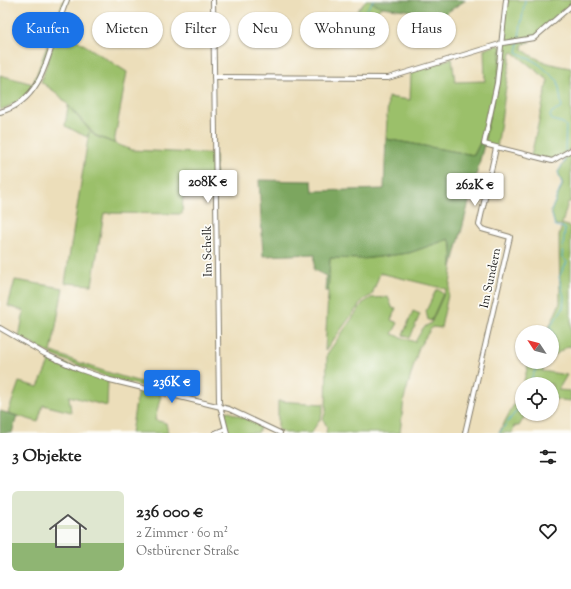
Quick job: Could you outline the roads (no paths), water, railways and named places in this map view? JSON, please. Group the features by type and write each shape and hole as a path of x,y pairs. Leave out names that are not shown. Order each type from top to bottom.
{"street":[{"path":"0,112 20,103 30,94 39,82 67,0"},
{"name":"Im Schelk","path":"213,0 220,406 226,431"},
{"path":"506,0 503,43 497,83 483,141 484,144 552,161 571,150"},
{"path":"214,77 388,78 503,43 534,38 571,6"},
{"name":"Im Sundern","path":"465,433 510,237 482,230 479,225 496,148"},
{"path":"0,328 46,354 78,369 110,380 220,406 246,416 280,433"},
{"path":"215,433 226,431"}],"waterway":[{"path":"363,12 373,0"},
{"path":"519,37 525,0"},
{"path":"519,42 517,52 539,64 558,81 562,108 552,112 550,116 552,120 563,123 566,126 565,151"},
{"path":"551,325 563,308 564,297 559,277 567,262 562,257 565,228 555,226 551,211 562,184 558,172 564,162 565,156"},
{"path":"532,377 536,369"},
{"path":"499,433 515,413"}]}
